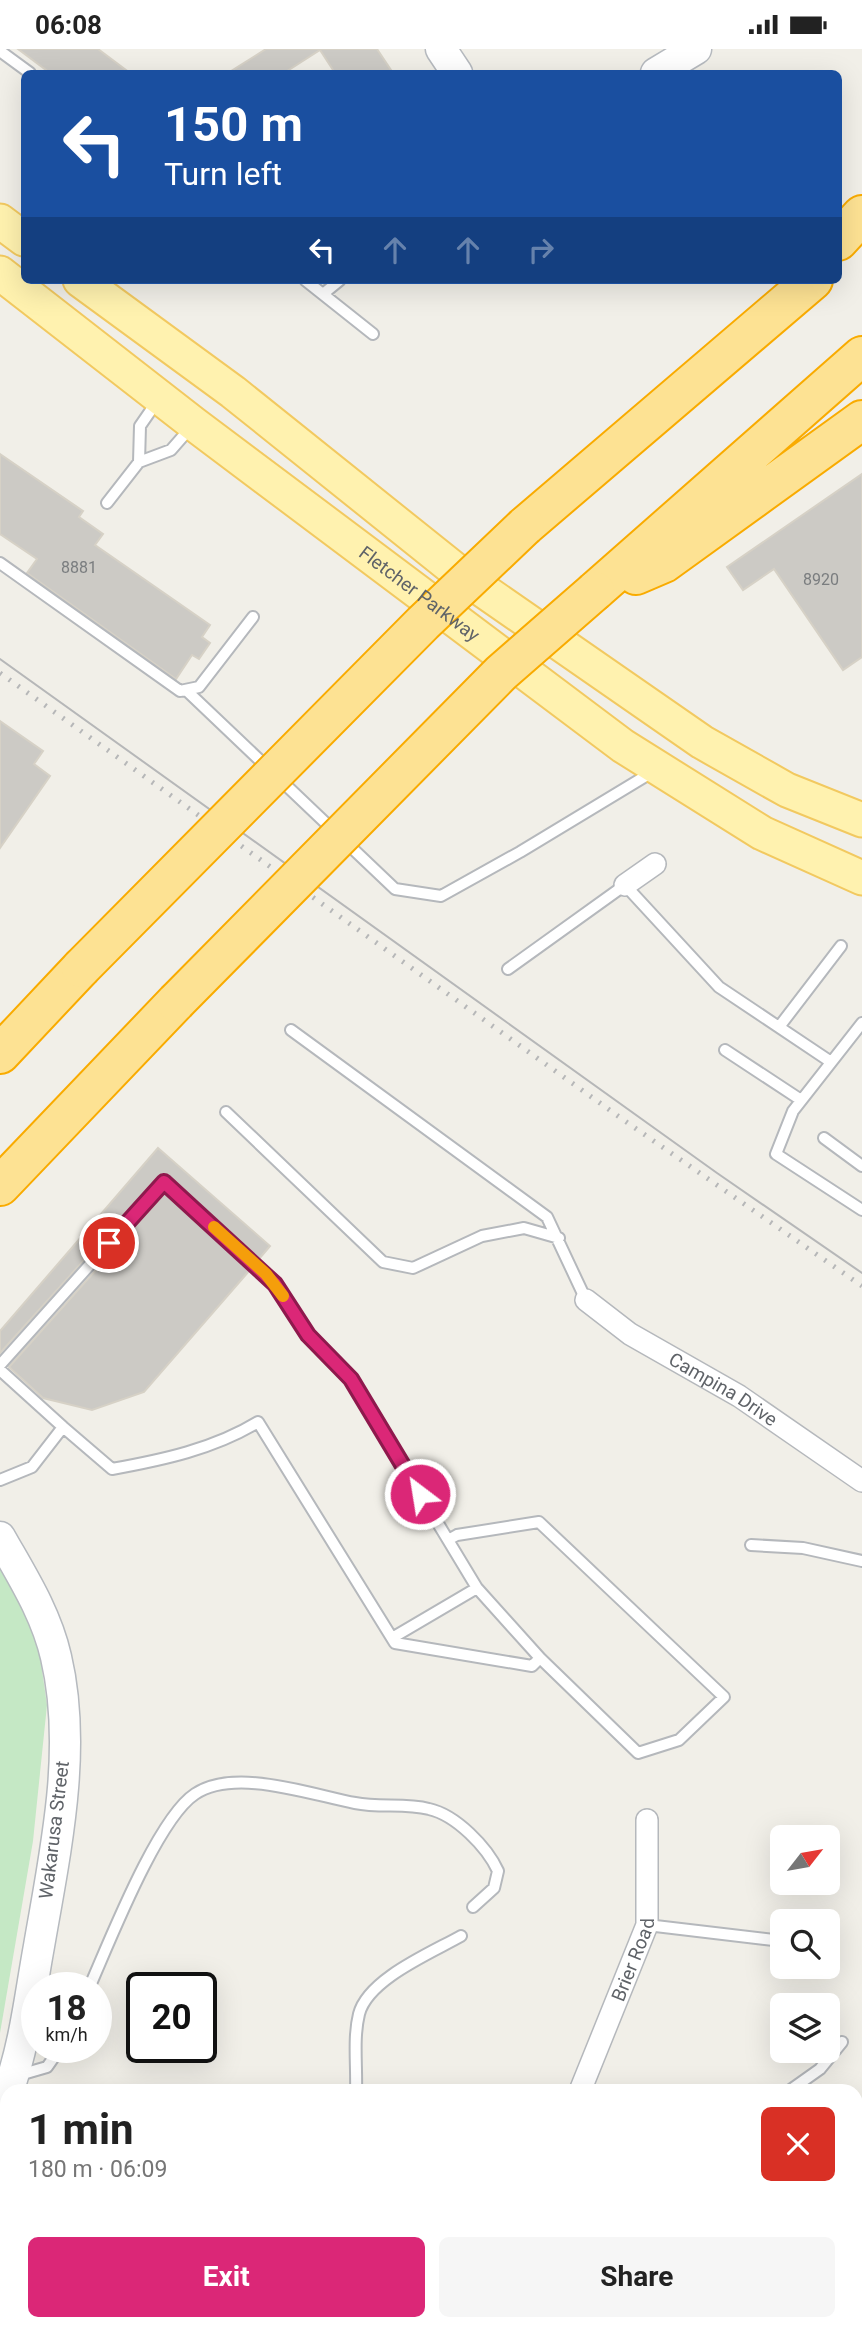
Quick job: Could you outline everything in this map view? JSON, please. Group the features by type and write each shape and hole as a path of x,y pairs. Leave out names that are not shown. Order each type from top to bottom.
{"highway":[{"path":"842,237 862,215"},
{"path":"842,255 862,238"},
{"path":"768,318 799,284"},
{"path":"0,1054 81,968 423,623 525,526 808,284"},
{"path":"0,1186 176,1002 501,673 862,356"},
{"path":"599,587 641,574 664,563 862,420"}],"main road":[{"path":"0,221 21,237"},
{"name":"Fletcher Parkway","path":"0,272 194,424 623,746 762,833 862,878"},
{"name":"Fletcher Parkway","path":"85,284 233,392 464,577 702,741 787,790 862,820"}],"street":[{"path":"441,49 455,70"},
{"path":"661,70 696,49"},
{"path":"625,885 655,864"},
{"name":"Campina Drive","path":"586,1300 630,1334 739,1396 862,1481"},
{"name":"Wakarusa Street","path":"0,1537 42,1613 56,1655 63,1698 63,1782 47,1900 20,2059 11,2084"},
{"name":"Brier Road","path":"583,2084 646,1925 647,1821"}],"lane":[{"path":"0,51 26,70"},
{"path":"310,284 373,334"},
{"path":"323,294 335,284"},
{"path":"139,462 140,426 160,398"},
{"path":"107,503 139,462 171,450 194,424"},
{"path":"0,563 180,691 199,687 253,617"},
{"path":"187,691 395,889 441,896 659,768"},
{"path":"509,969 625,885 719,987 831,1062"},
{"path":"779,1027 841,946"},
{"path":"862,1023 793,1111 776,1154 862,1210"},
{"path":"291,1030 547,1217 586,1300"},
{"path":"725,1050 802,1100"},
{"path":"226,1112 383,1262 413,1268 482,1236 524,1228 559,1238"},
{"path":"824,1139 862,1166"},
{"path":"0,1365 164,1182 275,1284 308,1335 351,1379 448,1540 477,1588 540,1658 638,1753 679,1740 724,1697 539,1522 457,1535 448,1540"},
{"path":"0,1370 112,1469 170,1458 242,1432 258,1422 395,1643 532,1666 540,1658"},
{"path":"0,1480 32,1467 64,1427"},
{"path":"751,1545 803,1548 862,1561"},
{"path":"392,1638 477,1588"},
{"path":"96,1972 140,1875 173,1815 194,1794 212,1786 253,1784 303,1790 357,1804 431,1809 466,1831 488,1850 498,1871 494,1888 473,1907"},
{"path":"646,1925 770,1940"},
{"path":"356,2084 358,2022 367,1997 380,1982 461,1935"},
{"path":"799,2084 820,2069 842,2042"},
{"path":"16,2084 50,2063"}],"green space":[{"path":"0,1569 18,1598 39,1649 47,1705 33,1841 0,2033"}],"building":[{"path":"18,49 98,49 126,70 46,70"},
{"path":"266,49 377,49 391,70 333,70 320,50 289,70 233,70"},
{"path":"0,454 83,511 79,517 103,534 95,545 210,625 202,637 210,643 199,659 192,655 176,679 27,573 37,559 0,534"},
{"path":"862,474 862,657 843,670 774,569 743,590 727,567"},
{"path":"0,721 43,751 34,764 50,776 0,848"},
{"path":"158,1148 270,1246 259,1259 169,1176 161,1175 0,1353 0,1331"},
{"path":"165,1193 249,1271 144,1392 92,1410 43,1398 9,1367"}],"tram line":[{"path":"0,659 717,1173 862,1273"}],"railway":[{"path":"0,673 625,1121 862,1286"}],"slow traffic":[{"path":"214,1227 266,1274 283,1296"}],"route":[{"path":"109,1243 164,1182 275,1284 308,1335 351,1379 420,1494"}]}
